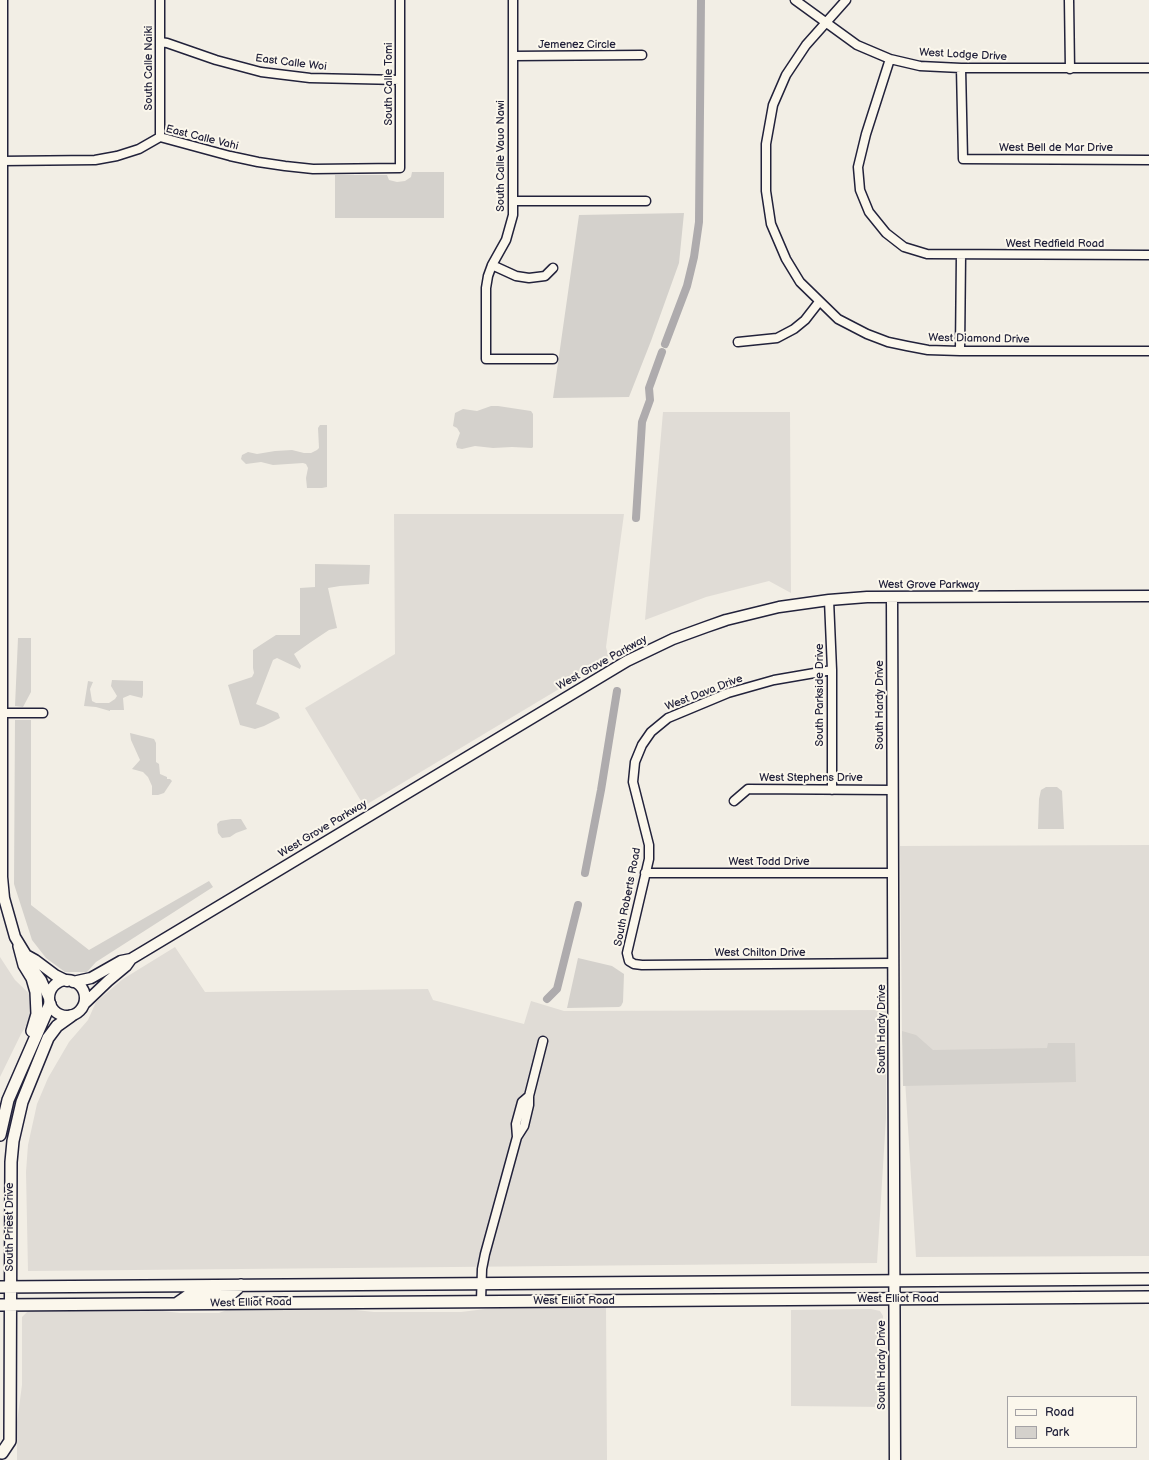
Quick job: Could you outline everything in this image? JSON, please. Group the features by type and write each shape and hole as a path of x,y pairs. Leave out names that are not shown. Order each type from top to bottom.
{"main road":[{"path":"19,946 24,965 32,978 38,1001 37,1014 25,1061"},
{"path":"0,1135 8,1100 50,1001"},
{"name":"South Priest Drive","path":"1,1454 10,1441 5,1287 10,1162 15,1130 22,1102 45,1044 57,1026 71,1016"},
{"path":"6,1109 10,1117 6,1148 10,1162"},
{"name":"West Elliot Road","path":"5,1287 1149,1280"},
{"path":"176,1304 189,1295 230,1294 241,1285"},
{"path":"244,1303 247,1297 252,1294 290,1292 302,1285"},
{"name":"West Elliot Road","path":"6,1304 1149,1297"}],"street":[{"path":"2,0 2,877 4,898 14,937 26,955 55,975 78,984 84,994 84,1004 77,1014 66,1016 56,1012 41,980 28,963 26,955"},
{"name":"South Calle Naiki","path":"160,0 160,137"},
{"name":"South Calle Tomi","path":"400,0 400,168"},
{"name":"South Calle Vauo Nawi","path":"513,0 513,215 506,240 492,265 486,288 486,359 553,359"},
{"name":"West Lodge Drive","path":"795,0 826,24 857,45 890,59 920,66 1070,69 1149,68"},
{"path":"738,342 777,338 794,329 805,320 819,302 796,276 786,259 771,224 766,191 766,144 773,105 786,75 806,45 846,0"},
{"path":"1069,0 1070,69"},
{"name":"East Calle Woi","path":"160,42 216,60 261,72 310,78 400,80"},
{"name":"Jemenez Circle","path":"513,56 642,56"},
{"name":"West Redfield Road","path":"890,59 866,134 858,167 860,190 869,212 886,233 904,247 927,254 1149,254"},
{"name":"West Bell de Mar Drive","path":"961,68 963,159 1149,160"},
{"name":"East Calle Vahi","path":"2,160 95,160 117,156 139,149 160,137 230,156 272,164 313,169 400,168"},
{"path":"513,201 646,201"},
{"path":"960,351 961,254"},
{"path":"492,265 516,276 529,278 546,276 553,268"},
{"name":"West Diamond Drive","path":"819,302 838,319 867,334 888,342 928,350 1149,351"},
{"name":"West Grove Parkway","path":"70,981 91,978 121,961 131,959 626,661 673,639 726,620 779,607 829,600 892,597 1149,596"},
{"name":"South Hardy Drive","path":"892,597 895,1460"},
{"name":"South Parkside Drive","path":"829,600 832,670 832,790"},
{"name":"West Dava Drive","path":"642,745 651,732 668,718 728,693 774,680 832,670"},
{"path":"2,713 43,713"},
{"name":"South Roberts Road","path":"629,961 627,953 628,947 649,859 649,845 633,782 635,762 642,745"},
{"name":"West Stephens Drive","path":"734,801 748,789 892,790"},
{"name":"West Todd Drive","path":"645,872 893,873"},
{"name":"West Grove Parkway","path":"84,1004 126,966 131,959"},
{"name":"West Chilton Drive","path":"629,961 634,964 642,965 893,963"},
{"path":"50,1001 52,988 61,982 70,981"},
{"path":"481,1301 482,1269 485,1254 517,1137 524,1126 529,1105 528,1096 543,1041"}],"shaded area":[{"path":"663,412 790,412 791,593 769,581 706,597 645,620"},
{"path":"394,514 624,514 606,647 609,659 364,806 305,708 395,654"},
{"path":"1149,845 1149,1256 916,1257 902,1031 900,846"},
{"path":"175,947 205,992 428,989 433,1000 524,1024 531,1001 564,1011 886,1010 886,1118 877,1263 28,1271 26,1172 28,1145 37,1104 48,1078 69,1042 88,1020 96,1002 123,979"},
{"path":"0,957 15,980 40,1004 21,1034 0,1077"},
{"path":"501,1307 606,1307 607,1460 17,1460 17,1422 22,1385 22,1317 28,1311 145,1309 180,1313 219,1313 229,1309 337,1308 374,1312 461,1312"},
{"path":"871,1309 880,1311 883,1316 882,1336 885,1407 791,1406 791,1310"}],"green space":[{"path":"412,172 444,172 444,218 335,218 335,175 387,175 389,180 397,182 405,181 411,177"},
{"path":"684,213 679,263 629,397 553,398 579,215"},
{"path":"491,406 531,411 533,414 532,448 493,448 475,446 462,449 457,448 456,444 460,433 457,428 453,426 455,413 463,409 477,411"},
{"path":"320,425 327,425 327,487 307,488 306,478 308,468 306,464 303,463 273,465 261,462 246,464 241,459 242,455 248,452 257,454 292,450 311,453 319,448 318,428"},
{"path":"315,564 370,565 369,584 328,588 337,628 329,630 294,654 301,666 300,669 277,658 273,660 256,704 278,713 280,718 255,729 240,725 228,685 252,677 254,673 253,650 276,635 300,635 300,588 315,587"},
{"path":"18,638 31,638 31,692 23,707 15,706"},
{"path":"112,680 143,681 142,698 130,695 123,698 124,710 110,711 96,707 84,706 88,681 93,682 90,689 92,701 96,703 109,703 115,699 117,696 111,686"},
{"path":"15,720 31,720 31,905 89,950 209,881 213,887 96,962 87,972 65,972 46,958 32,940 14,884"},
{"path":"130,733 154,739 156,743 156,762 159,764 160,774 172,781 164,793 152,795 152,786 148,777 143,772 132,769 140,760 131,740"},
{"path":"1046,787 1057,787 1062,791 1064,829 1038,829 1039,799 1041,790"},
{"path":"241,819 247,829 230,837 222,838 218,833 217,824 220,821"},
{"path":"578,958 612,966 624,974 623,1002 621,1006 567,1008"},
{"path":"902,1031 916,1035 933,1050 1047,1048 1048,1043 1075,1043 1076,1082 903,1086"}],"waterway":[{"path":"665,344 687,286 694,257 699,222 701,0"},
{"path":"636,518 642,422 650,400 649,388 662,352"},
{"path":"585,873 601,790 617,691"},
{"path":"547,999 557,989 578,905"}]}
